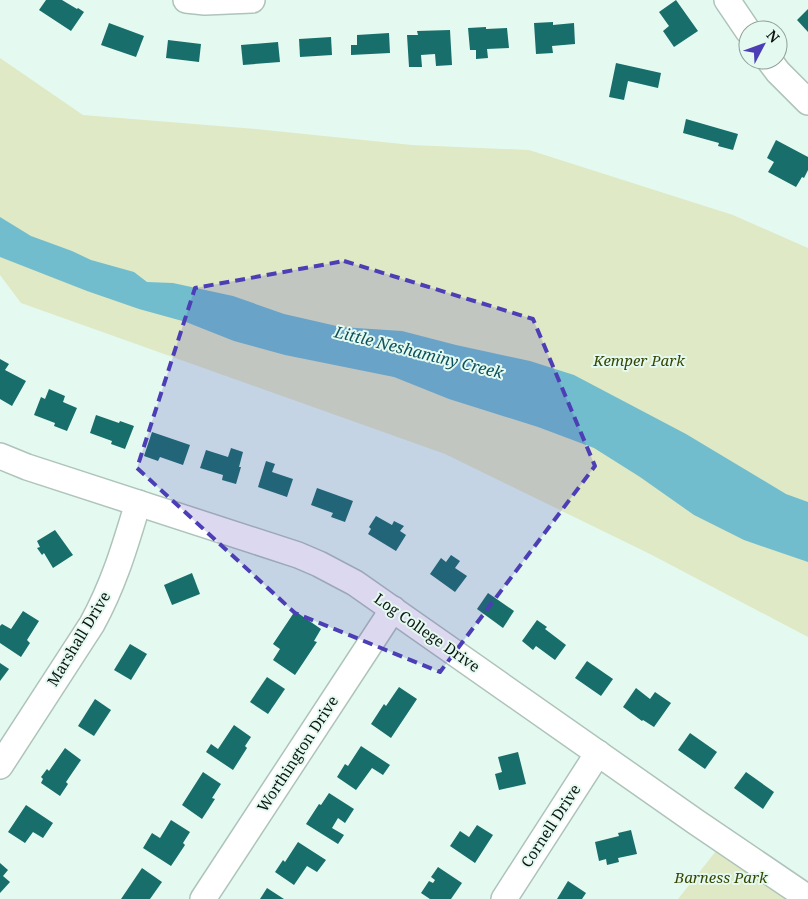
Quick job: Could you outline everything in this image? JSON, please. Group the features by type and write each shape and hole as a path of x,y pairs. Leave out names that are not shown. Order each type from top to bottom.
{"street":[{"path":"186,0 204,2 252,0"},
{"path":"727,0 741,20"},
{"path":"778,70 808,102"},
{"name":"Log College Drive","path":"0,456 27,467 298,555 355,583 696,822 808,898"},
{"name":"Marshall Drive","path":"0,766 104,603 118,569 138,503"},
{"name":"Worthington Drive","path":"203,899 393,609"},
{"name":"Cornell Drive","path":"504,899 598,753"}],"highlighted area":[{"path":"344,261 533,319 595,466 440,672 295,613 137,468 195,288"}],"green space":[{"name":"Kemper Park","path":"0,58 83,115 256,129 412,145 529,150 733,215 808,248 808,637 650,554 445,454 21,303 0,275"},
{"name":"Barness Park","path":"716,851 792,899 678,899"}],"water":[{"name":"Little Neshaminy Creek","path":"0,217 31,236 91,260 134,272 147,282 173,283 233,296 284,314 341,327 402,331 530,361 574,375 686,434 786,494 808,502 808,562 744,540 694,515 640,477 594,448 538,427 449,399 394,377 285,355 234,341 186,322 139,309 87,291 0,257"}],"building":[{"path":"46,0 62,0 84,12 71,31 39,10"},
{"path":"676,0 698,31 674,47 663,31 669,26 659,12"},
{"path":"808,9 808,32 797,20"},
{"path":"553,22 553,25 574,23 575,44 552,46 553,53 536,54 534,23"},
{"path":"109,23 144,36 136,57 101,45"},
{"path":"486,27 486,29 507,28 509,48 487,49 488,58 476,59 476,50 470,50 468,28"},
{"path":"450,30 452,65 436,66 435,54 421,55 422,67 409,67 407,35 418,35 417,31"},
{"path":"389,33 390,53 351,55 351,45 357,45 357,35"},
{"path":"331,37 332,55 300,57 299,39"},
{"path":"168,40 201,44 199,62 166,58"},
{"path":"278,42 280,62 243,65 241,45"},
{"path":"616,63 661,73 658,88 628,81 624,100 609,97"},
{"path":"686,119 738,134 733,150 718,146 719,143 683,133"},
{"path":"776,140 808,157 808,170 796,187 768,172 774,162 767,158"},
{"path":"0,359 9,364 5,370 26,381 12,406 0,399"},
{"path":"49,389 65,396 63,402 77,408 67,431 54,426 55,423 34,415 41,397 45,399"},
{"path":"96,415 134,426 125,449 111,444 112,441 90,433"},
{"path":"152,432 190,445 183,465 160,457 158,461 144,456"},
{"path":"231,448 243,452 236,484 222,480 223,475 200,468 206,450 228,457"},
{"path":"266,461 275,464 272,472 293,479 287,497 258,487"},
{"path":"317,488 353,501 345,522 331,517 333,513 311,505"},
{"path":"376,516 392,525 394,521 404,526 400,531 406,535 396,551 368,534 371,529 369,527"},
{"path":"55,530 73,555 53,568 44,553 42,555 37,548 40,547 37,541"},
{"path":"451,555 460,561 455,568 467,576 455,592 430,574 441,558 446,562"},
{"path":"192,573 200,594 172,605 164,585"},
{"path":"488,593 514,611 503,628 477,609"},
{"path":"23,611 39,621 27,640 30,643 21,657 0,643 0,626 2,624 11,629"},
{"path":"295,611 321,629 314,641 317,642 295,675 273,660 280,649 273,644"},
{"path":"537,620 547,627 545,629 566,645 555,660 536,646 533,650 522,641"},
{"path":"130,644 147,654 131,680 114,670"},
{"path":"587,661 613,679 601,696 575,678"},
{"path":"0,663 9,669 0,681"},
{"path":"267,677 285,689 268,714 250,702"},
{"path":"399,687 417,699 391,738 371,724 384,704 386,706"},
{"path":"636,688 650,699 655,692 671,703 654,727 623,707"},
{"path":"95,699 111,710 94,736 78,726"},
{"path":"234,725 251,737 245,746 247,748 233,770 206,752 211,744 218,749"},
{"path":"690,733 717,752 705,769 678,750"},
{"path":"361,746 390,765 383,775 372,768 356,790 337,777 345,764 348,766"},
{"path":"65,748 81,760 66,782 68,784 60,796 41,783 43,779 41,777 47,769 49,771"},
{"path":"518,752 526,784 499,790 495,774 502,772 498,757"},
{"path":"203,772 221,784 212,798 215,799 202,819 182,805"},
{"path":"746,772 774,792 763,809 734,788"},
{"path":"329,793 354,809 345,823 338,818 332,828 344,835 338,844 306,824"},
{"path":"26,805 53,823 43,838 33,832 25,843 8,832"},
{"path":"171,820 190,832 183,843 185,845 171,866 143,848 152,833 160,838"},
{"path":"477,825 493,835 475,863 450,846 460,831 469,837"},
{"path":"631,830 637,854 618,858 619,862 607,865 606,859 599,861 595,842 619,836 618,833"},
{"path":"298,842 326,860 317,872 307,866 294,885 275,872 283,860 285,862"},
{"path":"0,863 8,870 3,876 10,882 0,893"},
{"path":"438,867 462,883 451,899 430,899 421,893 429,881 433,883 435,880 431,877"},
{"path":"142,868 162,882 150,899 121,899"},
{"path":"568,881 586,893 582,899 557,899"},
{"path":"267,888 284,899 260,899"}]}
